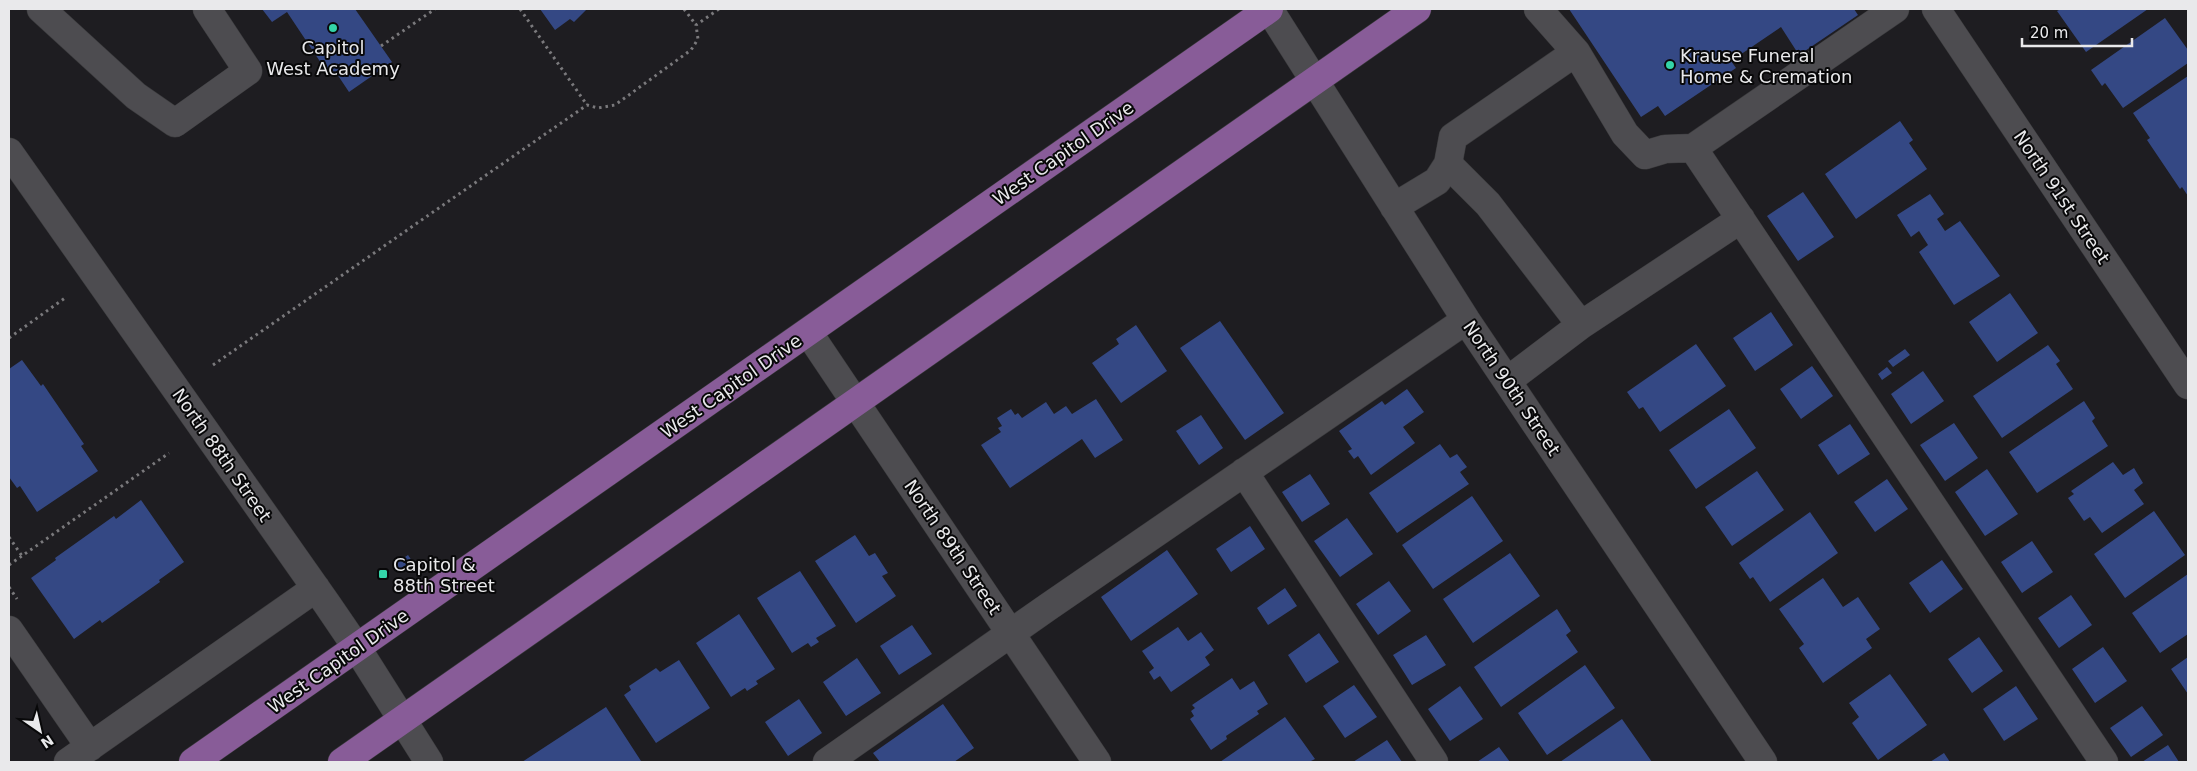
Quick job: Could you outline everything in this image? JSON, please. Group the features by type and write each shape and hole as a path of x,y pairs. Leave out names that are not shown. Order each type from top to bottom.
{"main road":[{"name":"West Capitol Drive","path":"193,762 1269,9"},
{"path":"342,762 1417,9"}],"street":[{"path":"41,9 136,96 175,123 248,72 207,9"},
{"name":"North 90th Street","path":"1269,9 1466,320 1763,762"},
{"path":"1538,9 1576,52 1625,134 1645,155 1665,149 1693,148 1895,9"},
{"name":"North 91st Street","path":"1936,9 2188,385"},
{"path":"1394,207 1437,182 1448,164 1453,137 1576,52"},
{"path":"1693,148 2104,762"},
{"name":"North 88th Street","path":"9,152 316,588 357,648 429,762"},
{"path":"1448,164 1488,204 1580,325"},
{"path":"1507,381 1580,325 1741,219"},
{"path":"826,762 1466,320"},
{"name":"North 89th Street","path":"808,332 1097,762"},
{"path":"1244,472 1434,762"},
{"path":"68,762 316,588"},
{"path":"9,630 90,747"}],"path":[{"path":"381,46 435,9"},
{"path":"520,9 587,104 598,108 614,105 691,50 698,39 696,25 684,9"},
{"path":"696,25 719,9"},
{"path":"213,366 587,104"},
{"path":"9,338 64,298"},
{"path":"9,565 169,452"},
{"path":"9,537 22,556"}],"building":[{"path":"262,9 355,9 392,62 349,92 335,71 329,75 287,12 272,22"},
{"path":"540,9 587,9 574,22 570,19 555,30"},
{"name":"Krause Funeral Home & Cremation","path":"1569,9 1854,9 1858,15 1799,55 1781,27 1731,61 1736,68 1665,116 1658,106 1641,117"},
{"path":"2061,9 2148,9 2086,52 2057,11"},
{"path":"2165,18 2188,50 2188,63 2123,108 2105,83 2102,86 2091,70"},
{"path":"2188,76 2188,196 2182,187 2180,189 2147,140 2150,138 2133,113"},
{"path":"1900,121 1913,140 1909,143 1927,169 1856,219 1825,174"},
{"path":"1803,192 1834,237 1798,261 1767,216"},
{"path":"1930,194 1944,214 1937,219 1945,231 1960,221 2000,276 1954,305 1919,252 1928,245 1919,231 1911,237 1897,215"},
{"path":"2010,293 2038,333 1997,362 1969,322"},
{"path":"1771,312 1793,345 1755,371 1733,338"},
{"path":"1220,321 1284,413 1245,440 1180,348"},
{"path":"1136,325 1167,371 1121,403 1092,363 1119,344 1116,339"},
{"path":"1696,344 1726,386 1660,432 1643,407 1639,409 1627,392"},
{"path":"2048,345 2060,361 2056,364 2073,389 2002,438 1973,396"},
{"path":"1905,349 1910,355 1893,367 1888,361"},
{"path":"22,360 41,386 43,384 84,444 81,446 98,471 37,512 20,486 17,488 9,477 9,369"},
{"path":"1812,366 1833,396 1801,419 1780,389"},
{"path":"1887,367 1892,373 1882,380 1878,374"},
{"path":"1923,371 1944,401 1911,424 1891,394"},
{"path":"1407,389 1424,412 1403,427 1415,443 1371,475 1358,456 1354,459 1348,451 1352,449 1339,431 1382,401 1385,405"},
{"path":"1096,399 1123,440 1095,458 1082,439 1010,488 981,445 1001,432 998,428 1002,426 997,418 1011,409 1015,415 1018,413 1022,418 1046,402 1054,414 1066,406 1072,414"},
{"path":"2084,401 2095,418 2092,421 2108,446 2037,493 2009,452"},
{"path":"1729,409 1756,448 1696,489 1669,450"},
{"path":"1201,415 1223,448 1199,465 1176,431"},
{"path":"1954,423 1978,458 1945,481 1920,445"},
{"path":"1850,424 1870,454 1838,475 1818,445"},
{"path":"1440,444 1450,458 1457,454 1467,467 1460,472 1469,484 1397,533 1369,493"},
{"path":"2113,462 2123,475 2134,468 2143,483 2134,490 2144,504 2102,533 2090,517 2084,521 2068,498 2074,494 2071,491"},
{"path":"1987,469 2018,514 1985,536 1955,492"},
{"path":"1757,471 1784,510 1732,546 1705,507"},
{"path":"1310,474 1330,504 1302,522 1282,492"},
{"path":"1887,479 1908,509 1875,532 1854,502"},
{"path":"1472,496 1503,541 1433,589 1402,545"},
{"path":"141,500 184,562 159,580 160,582 102,623 100,620 74,639 31,578 56,560 55,558 114,516 116,519"},
{"path":"2154,511 2185,555 2125,598 2094,554"},
{"path":"1810,512 1838,553 1770,602 1753,577 1750,579 1739,563"},
{"path":"1347,518 1373,554 1340,577 1314,541"},
{"path":"1250,526 1265,549 1231,572 1216,549"},
{"path":"855,535 869,556 875,553 888,573 882,576 896,596 856,623 815,561"},
{"path":"2032,541 2053,572 2022,593 2001,562"},
{"path":"1167,550 1198,594 1131,641 1101,597"},
{"path":"1510,553 1540,596 1473,643 1443,599"},
{"path":"408,555 412,561 397,571 393,565"},
{"path":"1942,560 1963,589 1930,613 1909,583"},
{"path":"800,571 836,626 816,638 819,642 811,647 808,643 792,653 757,598"},
{"path":"2188,574 2188,634 2160,653 2132,613"},
{"path":"1823,578 1843,607 1858,597 1880,629 1866,639 1872,648 1823,683 1799,648 1804,644 1779,609"},
{"path":"1389,581 1411,611 1378,635 1356,604"},
{"path":"1285,588 1297,606 1268,625 1257,608"},
{"path":"2071,595 2092,625 2059,648 2038,618"},
{"path":"1557,609 1571,631 1566,635 1578,652 1501,707 1474,667"},
{"path":"739,614 775,669 756,681 758,684 747,691 745,688 731,697 696,643"},
{"path":"912,625 932,654 899,675 880,646"},
{"path":"1178,627 1188,641 1201,632 1214,650 1205,657 1210,665 1171,692 1160,676 1154,680 1149,672 1154,668 1142,651"},
{"path":"1319,633 1339,662 1306,683 1288,655"},
{"path":"1426,635 1446,665 1412,685 1393,655"},
{"path":"1979,637 2003,671 1972,693 1948,659"},
{"path":"2103,647 2127,681 2095,703 2072,669"},
{"path":"2188,657 2188,694 2171,669"},
{"path":"857,658 881,693 846,716 823,682"},
{"path":"679,660 710,708 656,743 624,695 631,690 629,686 656,668 660,672"},
{"path":"1585,665 1615,708 1547,755 1518,713"},
{"path":"1890,674 1927,725 1878,760 1852,723 1859,717 1849,703"},
{"path":"1232,678 1240,690 1254,681 1268,704 1257,711 1259,714 1226,736 1227,739 1211,750 1190,719 1194,716 1191,711 1195,708 1192,705"},
{"path":"1354,685 1377,717 1345,738 1323,706"},
{"path":"1460,686 1483,719 1450,741 1428,709"},
{"path":"2016,686 2038,719 2004,741 1983,709"},
{"path":"799,699 822,733 788,756 765,722"},
{"path":"943,704 974,748 954,762 880,762 873,753"},
{"path":"2142,706 2163,735 2131,757 2110,728"},
{"path":"606,707 641,761 522,762"},
{"path":"1285,717 1315,759 1309,762 1220,762"},
{"path":"1622,719 1652,762 1560,762"},
{"path":"1387,740 1402,762 1353,762"},
{"path":"2168,745 2179,762 2142,762"},
{"path":"1499,747 1510,762 1477,762"},
{"path":"1944,753 1950,762 1930,762"}],"place":[{"name":"Capitol West Academy","path":"333,28"},
{"name":"Krause Funeral Home & Cremation","path":"1670,65"},
{"name":"Capitol & 88th Street","path":"383,574"}]}
